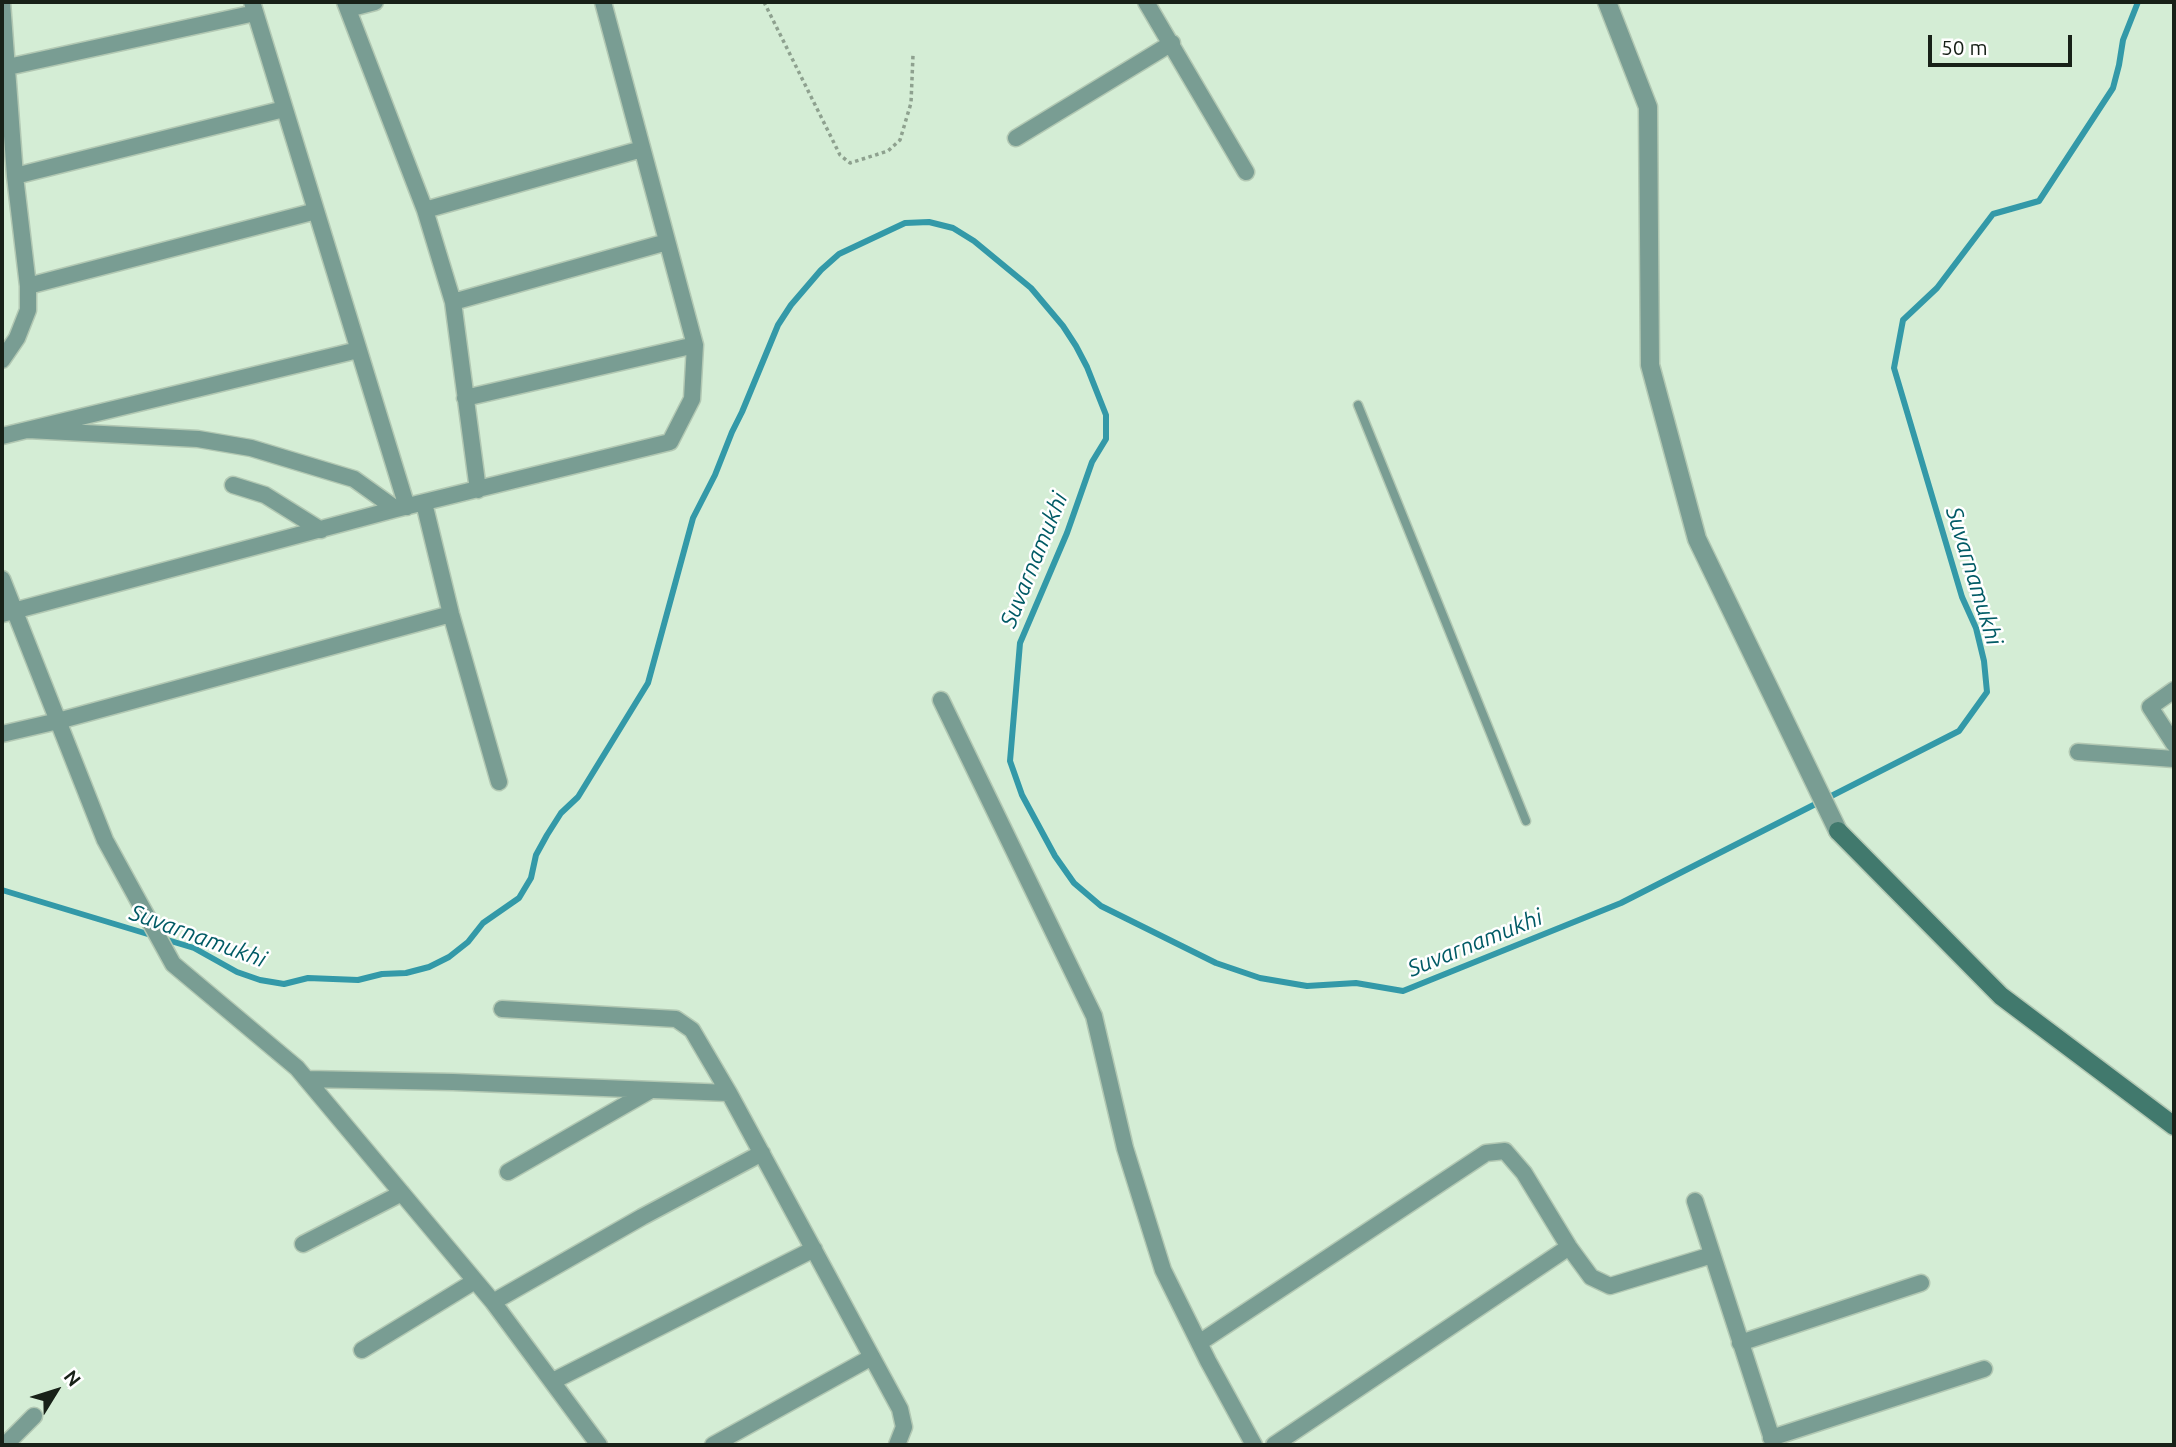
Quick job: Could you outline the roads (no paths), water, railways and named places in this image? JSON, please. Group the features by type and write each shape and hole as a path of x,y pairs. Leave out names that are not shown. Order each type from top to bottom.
{"main road":[{"path":"1838,831 2001,996 2174,1126"}],"street":[{"path":"2,2 15,176 28,286 28,310 17,338 2,360"},
{"path":"375,2 347,5 425,210 453,302 478,490"},
{"path":"8,613 401,508 670,443 692,399 695,345 603,2"},
{"path":"1146,2 1247,172"},
{"path":"1607,2 1648,107 1650,365 1698,539 1838,831"},
{"path":"8,67 253,8 358,350 401,508"},
{"path":"1016,138 1172,43"},
{"path":"15,176 284,109"},
{"path":"425,210 642,149"},
{"path":"28,286 316,211"},
{"path":"453,302 667,242"},
{"path":"466,397 695,345"},
{"path":"2,436 358,350"},
{"path":"28,430 198,439 251,448 354,479 401,508"},
{"path":"233,485 264,495 321,530"},
{"path":"424,503 451,614 499,782"},
{"path":"2,579 8,613 58,721 105,839 173,964 297,1068 493,1302 599,1445"},
{"path":"2,734 451,614"},
{"path":"2174,690 2150,707 2174,744"},
{"path":"941,700 1094,1016 1125,1148 1163,1270 1254,1445"},
{"path":"2078,752 2174,759"},
{"path":"502,1009 676,1019 685,1024 698,1039 729,1093 900,1409 904,1427 897,1445"},
{"path":"306,1079 729,1093"},
{"path":"508,1172 651,1090"},
{"path":"1199,1343 1486,1153 1505,1151 1524,1173 1569,1247 1591,1277 1610,1286 1712,1255"},
{"path":"493,1302 761,1153"},
{"path":"303,1244 402,1193"},
{"path":"1695,1201 1772,1442 1984,1369"},
{"path":"1274,1445 1569,1247"},
{"path":"553,1381 814,1249"},
{"path":"362,1350 475,1281"},
{"path":"1740,1343 1921,1283"},
{"path":"713,1445 872,1357"},
{"path":"5,1445 34,1416"}],"lane":[{"path":"1358,405 1526,821"}],"waterway":[{"name":"Suvarnamukhi","path":"2,890 194,948 237,972 284,984 308,978 358,980 382,974 406,973 429,967 449,957 468,942 483,923 519,898 531,878 536,855 547,835 561,813 578,797 648,683 693,518 715,475 778,325 791,305 821,270 839,254 905,223 929,222 953,228 974,241 1031,288 1076,346 1106,415 1106,439 1092,462 1067,533 1020,643 1010,761 1022,795 1055,856 1074,883 1101,906 1216,963 1260,978 1307,986 1356,983 1403,991 1621,903 1959,731 1987,692 1984,661 1976,628 1962,597 1894,368 1903,320 1937,288 1993,214 2039,201 2113,88 2123,40 2138,2"}]}
